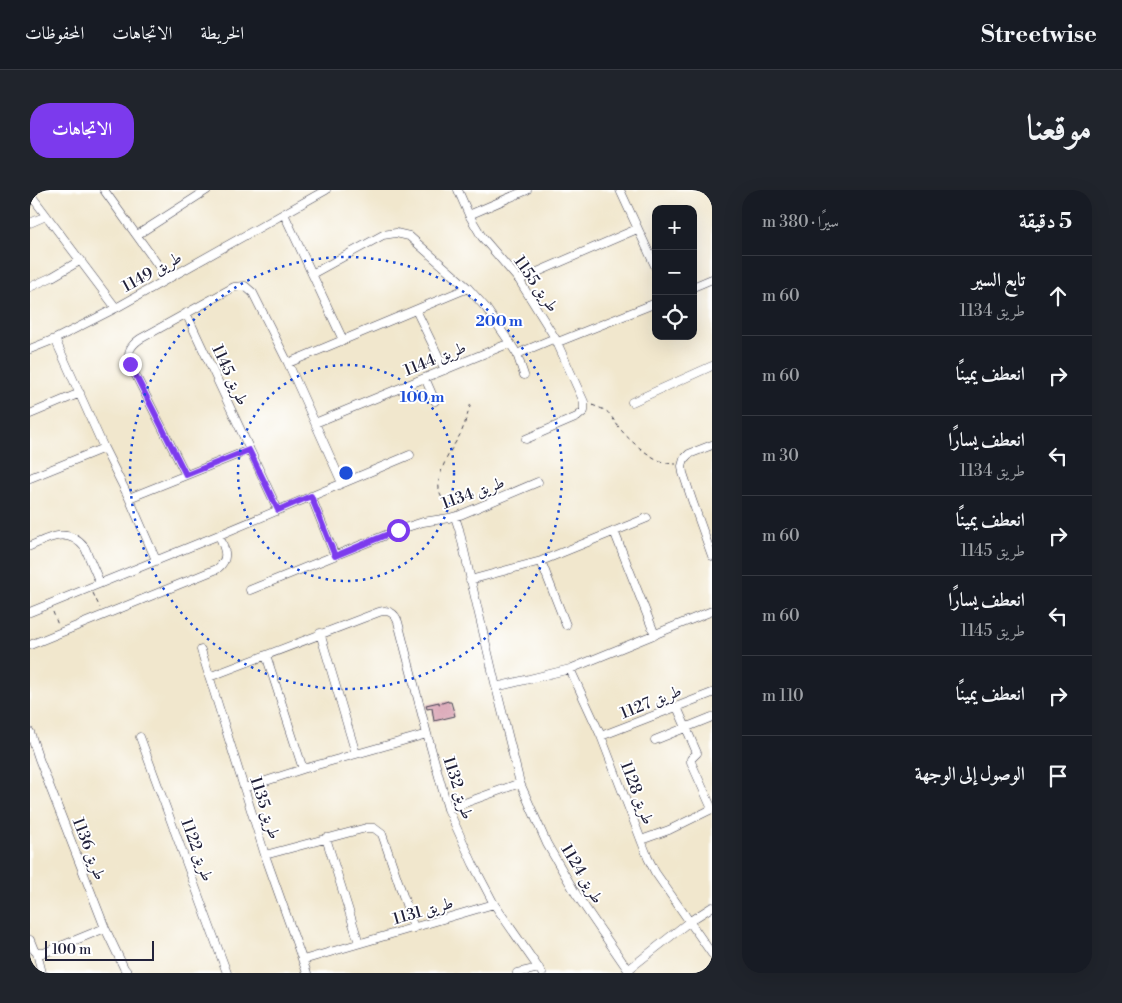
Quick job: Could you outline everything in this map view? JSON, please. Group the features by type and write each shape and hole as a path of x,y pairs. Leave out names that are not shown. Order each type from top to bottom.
{"street":[{"path":"104,190 168,279"},
{"path":"137,235 207,190"},
{"name":"طريق 1149","path":"30,349 116,308 326,190"},
{"name":"طريق 1155","path":"458,190 469,215 482,237 519,280 557,340 584,401"},
{"path":"620,190 652,260"},
{"path":"469,215 522,191"},
{"path":"30,194 116,308"},
{"path":"284,214 343,340"},
{"path":"30,223 46,216"},
{"path":"519,280 637,229"},
{"path":"312,274 383,235 403,234 415,241 468,288 486,308 517,354 524,375"},
{"path":"30,287 81,260"},
{"path":"697,285 712,279"},
{"path":"186,475 130,364 129,350 140,339 186,313 234,287 245,286 253,293 288,363 342,483"},
{"path":"288,363 468,288"},
{"path":"517,354 652,304"},
{"path":"416,310 445,370"},
{"name":"طريق 1145","path":"186,313 278,510"},
{"path":"56,338 156,560"},
{"name":"طريق 1144","path":"315,423 510,343"},
{"path":"632,402 712,366"},
{"path":"425,378 435,400"},
{"path":"30,414 80,393"},
{"path":"526,439 577,417 584,411 584,401"},
{"path":"712,444 689,454 684,459 682,466 712,556"},
{"path":"30,478 104,448"},
{"path":"129,498 249,450"},
{"path":"30,612 410,455"},
{"name":"طريق 1134","path":"250,590 410,526 455,517 538,482"},
{"path":"311,496 335,556"},
{"name":"طريق 1124","path":"455,517 520,783 547,844 576,894 629,971"},
{"path":"470,580 541,561 647,518"},
{"path":"614,531 655,634"},
{"path":"30,546 56,535 73,537 85,548 100,583"},
{"path":"30,645 217,569 223,563 226,553 219,535"},
{"path":"541,561 566,625"},
{"name":"طريق 1132","path":"320,633 379,612 388,611 396,618 448,809 472,864 494,904 541,971"},
{"path":"496,687 570,669 712,612"},
{"path":"209,676 320,633 356,754"},
{"name":"طريق 1135","path":"201,650 265,855 307,973"},
{"path":"266,655 303,769"},
{"name":"طريق 1128","path":"570,669 601,736 655,872 712,954"},
{"name":"طريق 1127","path":"601,736 712,692"},
{"path":"641,840 682,824 712,809 691,762 691,759 697,753 677,707"},
{"path":"655,740 712,717"},
{"name":"طريق 1136","path":"30,732 105,928 128,973"},
{"path":"244,788 303,769 427,734"},
{"name":"طريق 1122","path":"140,737 227,973"},
{"path":"30,763 39,759"},
{"path":"448,809 520,783"},
{"path":"265,855 366,828 374,828 382,834 414,928"},
{"path":"326,838 359,943"},
{"name":"طريق 1131","path":"303,960 494,904"},
{"path":"629,971 690,921 712,907"},
{"path":"37,953 44,953 105,928"},
{"path":"30,940 37,953 42,973"},
{"path":"516,973 541,971"}],"path":[{"path":"584,401 609,412 618,427 640,448 662,462 682,466"},
{"path":"455,517 440,495 439,486 446,458 461,432 471,403"},
{"path":"90,587 103,615"},
{"path":"49,604 61,632"}],"building":[{"path":"451,702 455,716 434,721 432,708 427,709 426,705"}],"route":[{"path":"130,364 186,475 249,450 278,510 311,496 335,556 398,530"}]}
